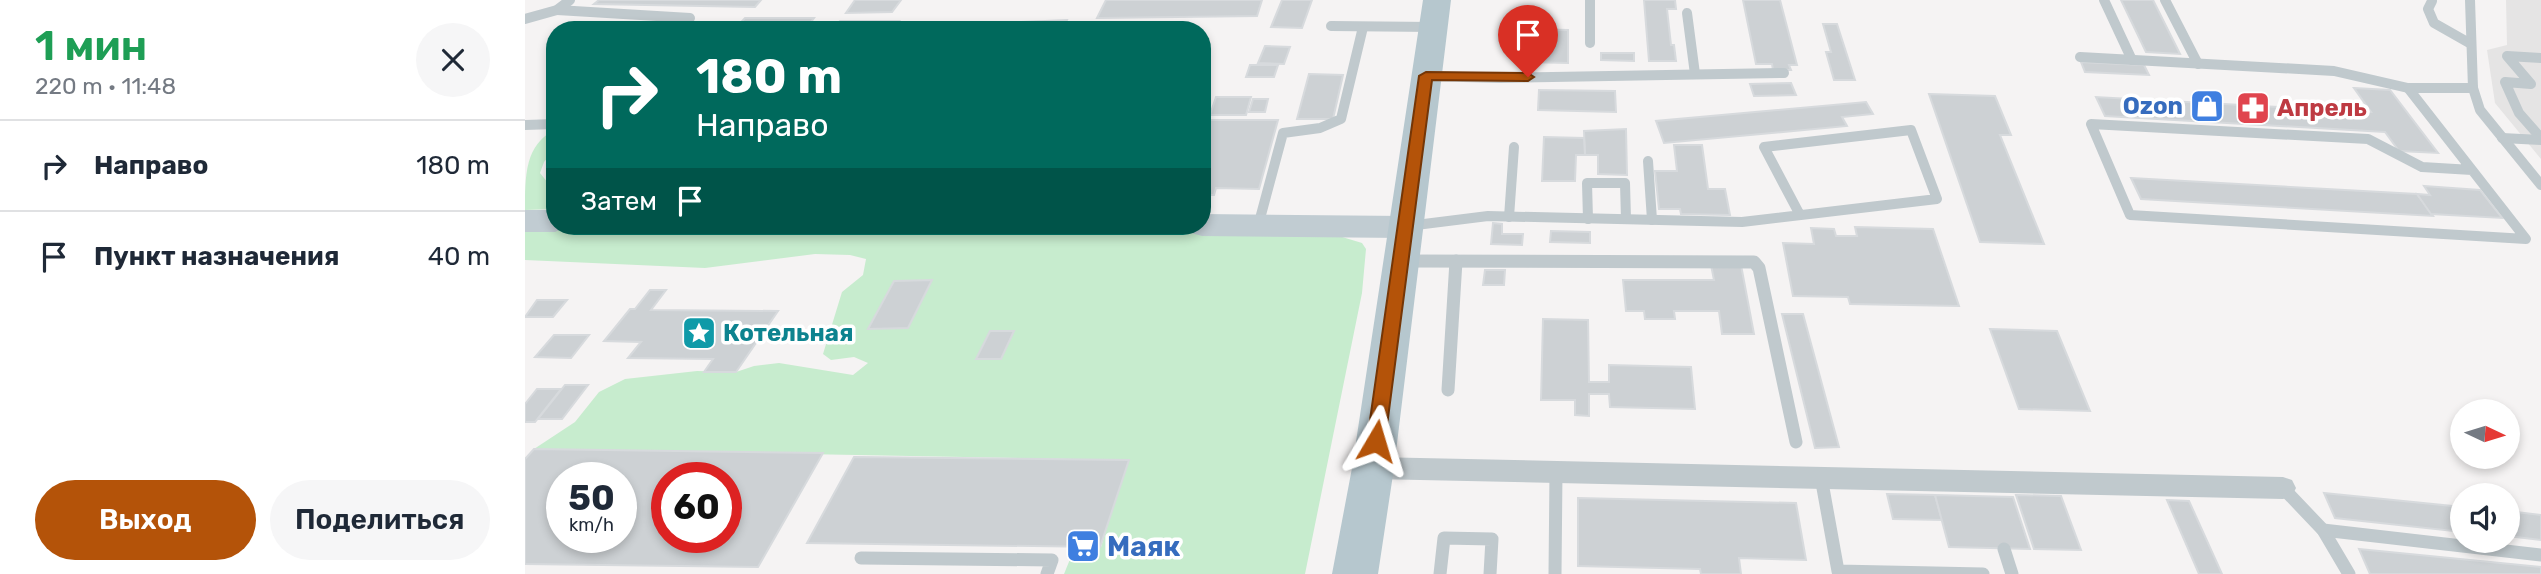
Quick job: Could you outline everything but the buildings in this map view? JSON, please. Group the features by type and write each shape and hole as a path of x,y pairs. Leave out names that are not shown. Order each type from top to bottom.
{"main road":[{"path":"1355,574 1373,468 1401,244 1435,13"},
{"path":"525,221 546,221"},
{"path":"1211,225 1258,226 1401,244"}],"street":[{"path":"1373,468 1821,477 1986,489 2283,488"}],"lane":[{"path":"557,10 570,0"},
{"path":"1590,0 1590,43"},
{"path":"2104,0 2131,60"},
{"path":"2165,0 2198,64"},
{"path":"2429,0 2428,9 2434,23 2471,44"},
{"path":"2470,0 2473,88 2480,110 2541,185"},
{"path":"525,19 557,10 690,18 687,21"},
{"path":"1331,26 1363,27 1435,13"},
{"path":"1687,13 1695,75"},
{"path":"1258,226 1283,133 1308,132 1332,125 1341,119 1363,27"},
{"path":"2541,58 2507,56 2531,84 2505,82 2509,100 2541,139"},
{"path":"2080,57 2334,71 2408,88 2473,88"},
{"path":"1426,76 1784,73"},
{"path":"2408,88 2526,239 2130,215 2091,124 2368,139 2422,167 2472,170"},
{"path":"525,125 546,124"},
{"path":"1401,244 1488,216 1742,222 1937,199 1911,130 1764,147 1800,215"},
{"path":"2502,138 2541,139"},
{"path":"1509,217 1514,147"},
{"path":"1648,161 1652,220"},
{"path":"1587,219 1587,183 1625,183 1626,219"},
{"path":"1401,244 1457,261 1754,262 1759,268 1796,442"},
{"path":"1448,390 1457,261"},
{"path":"1555,574 1556,472"},
{"path":"1821,477 1838,570 1983,574"},
{"path":"2283,488 2323,530 2349,574"},
{"path":"2323,530 2541,555"},
{"path":"1440,574 1444,538 1492,539 1490,574"},
{"path":"2004,549 2012,574"},
{"path":"861,558 1052,560 1047,574"}],"shaded area":[{"path":"2506,0 2541,0 2541,159 2495,103 2487,50 2507,45"}],"green space":[{"path":"545,136 546,160 540,173 546,180 546,209 525,210 525,185 529,163 532,152"},
{"path":"525,227 546,227 546,235 1329,233 1362,243 1366,249 1362,293 1305,574 1064,574 1075,547 1101,547 1128,460 534,449 575,422 599,392 625,379 697,371 736,372 754,366 779,363 853,375 868,363 854,357 831,360 823,354 842,292 863,275 866,259 850,255 815,254 705,268 525,260"}],"place":[{"name":"Ozon","path":"2207,106"},
{"name":"Апрель","path":"2253,108"},
{"name":"Котельная","path":"699,333"},
{"name":"Маяк","path":"1083,546"}],"route":[{"path":"1376,441 1426,76 1528,77"}]}
